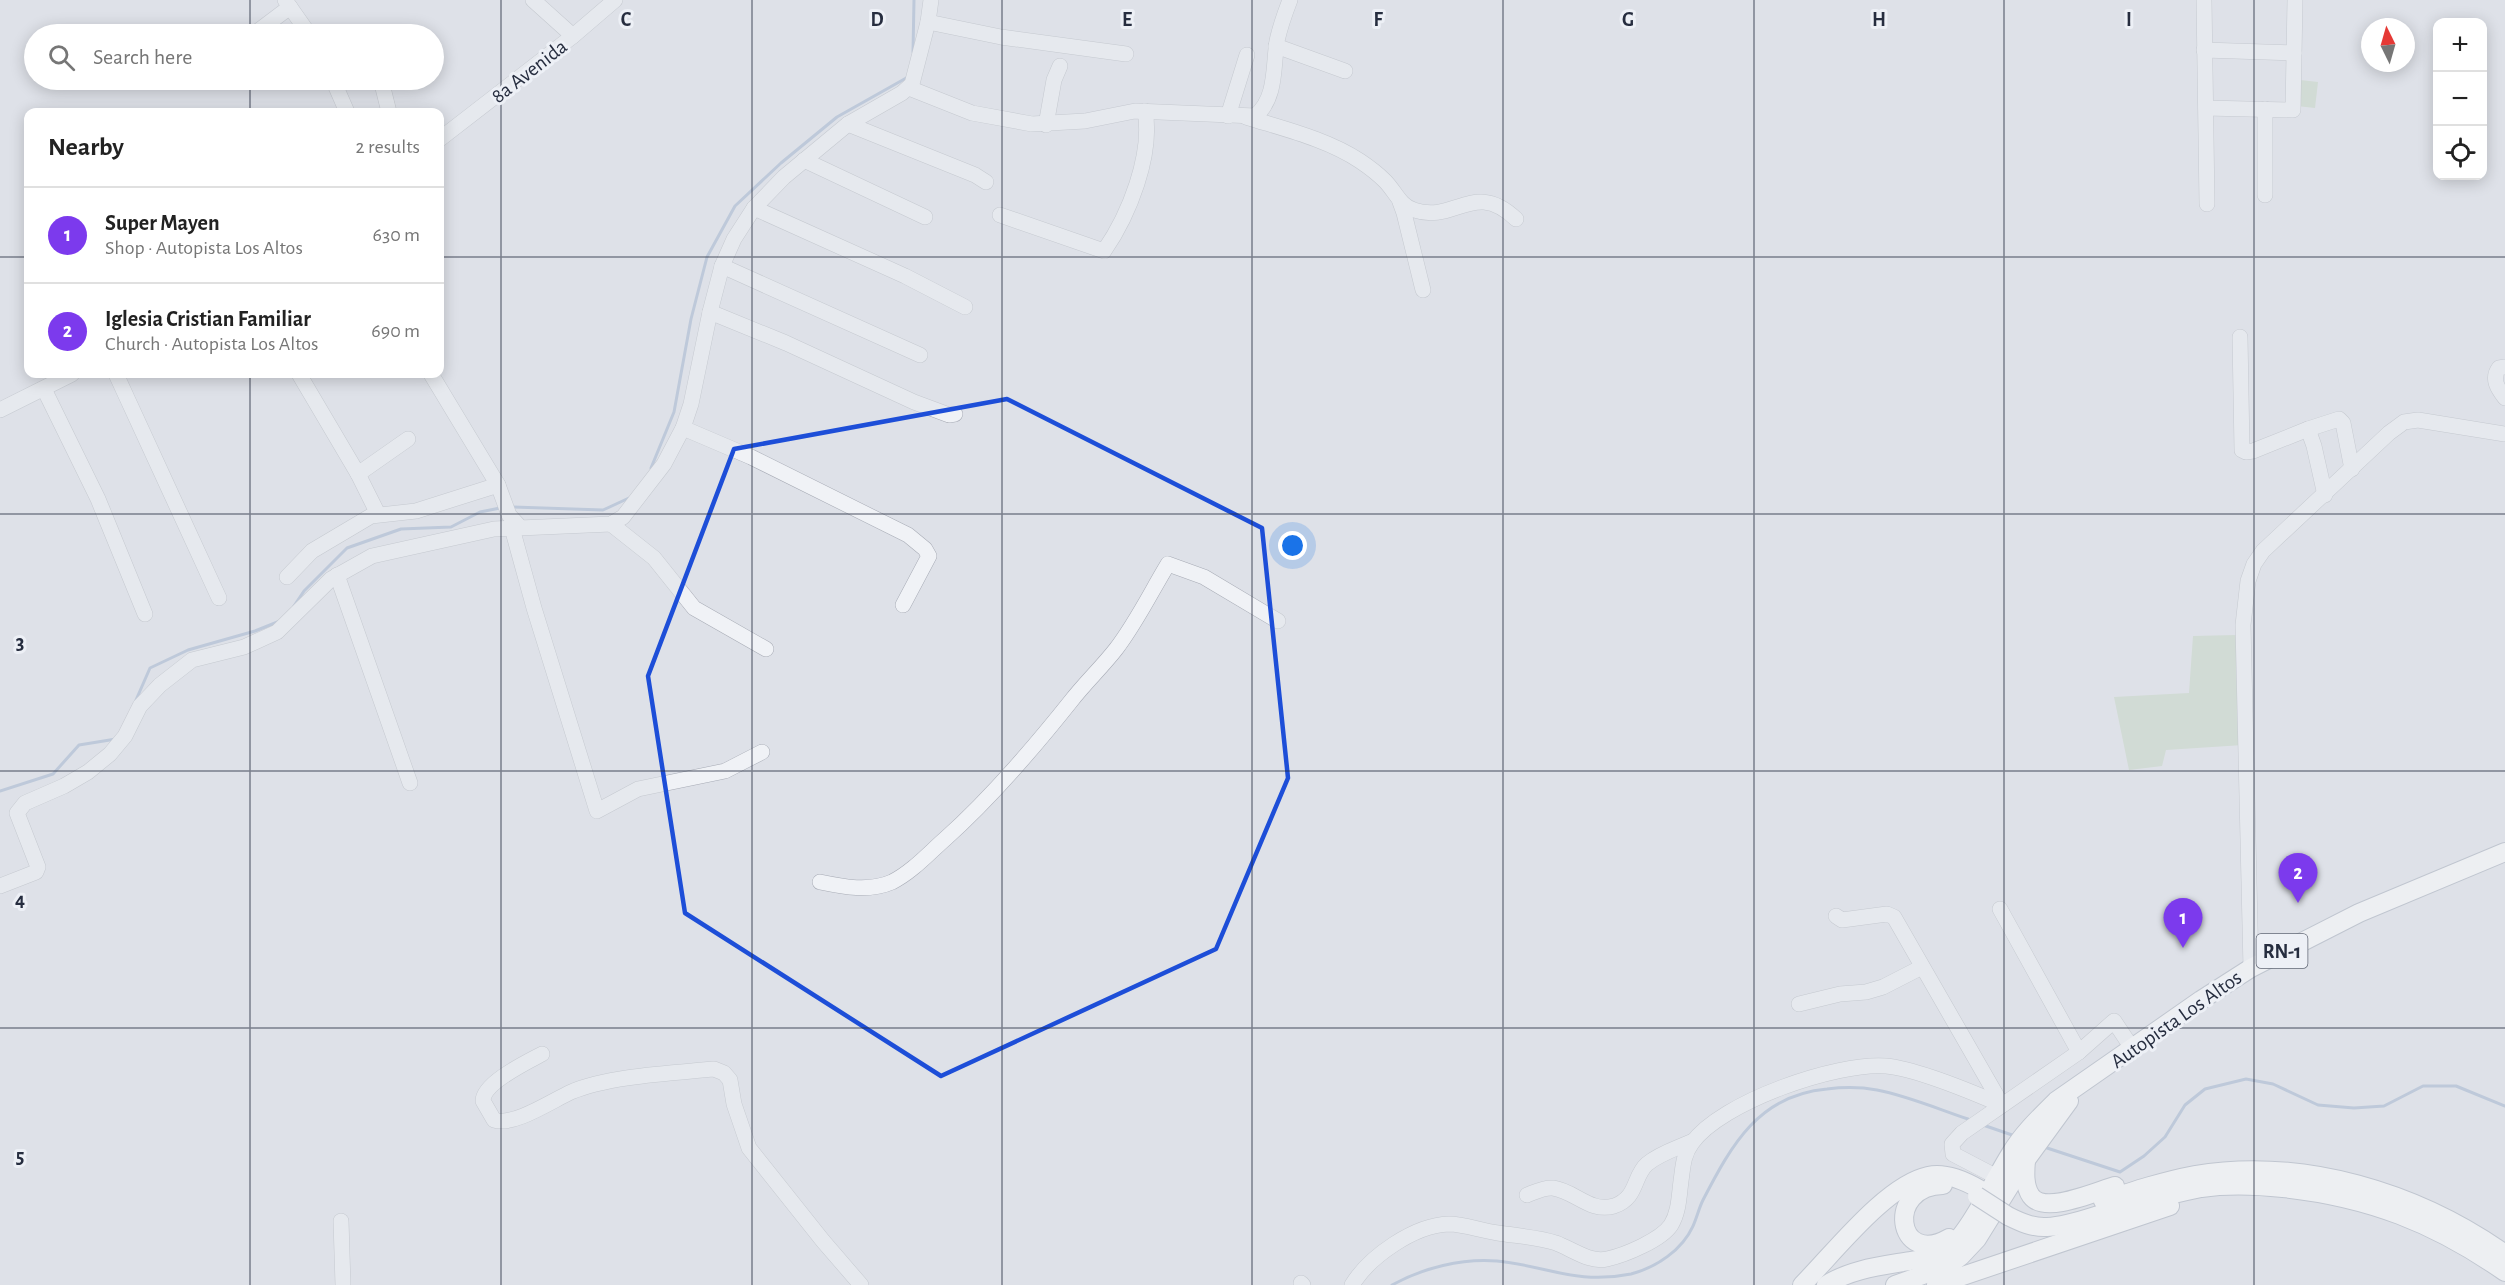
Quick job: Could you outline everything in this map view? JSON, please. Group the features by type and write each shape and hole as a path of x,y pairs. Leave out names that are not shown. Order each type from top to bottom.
{"main road":[{"name":"Autopista Los Altos","path":"1895,1285 1948,1266 1961,1257 1977,1239 2022,1156 2056,1101 2079,1088 2200,1000 2251,968 2359,913 2505,852"},
{"name":"Autopista Los Altos","path":"1826,1285 1857,1271 1942,1253 1951,1247 1997,1177 2022,1156"},
{"path":"2022,1156 2025,1180 2031,1197 2050,1204 2065,1202 2152,1173 2170,1170 2217,1167 2270,1170 2323,1177 2370,1187 2399,1197 2446,1218 2505,1254"},
{"path":"2009,1212 2052,1216 2151,1185 2195,1175 2270,1170"},
{"path":"1802,1285 1882,1204 1911,1181 1928,1176 1944,1176 1966,1182 1979,1193 2031,1226 2046,1227 2071,1223 2173,1194 2204,1188 2247,1185 2321,1192 2362,1201 2404,1215 2442,1232 2505,1272"},
{"path":"1963,1230 1940,1243 1923,1246 1915,1242 1906,1232 1903,1221 1905,1207 1913,1196 1928,1187 1955,1186 1979,1193"},
{"path":"1936,1285 2172,1206 2215,1195 2281,1188"}],"street":[{"path":"533,0 573,36"},
{"name":"8a Avenida","path":"444,136 573,36 615,0"},
{"path":"0,886 36,872 38,867 17,813 20,808 25,803 64,786 88,772 110,754 125,736 140,706 160,684 192,660 244,647 277,632 338,575 372,556 513,523 611,524 623,517 656,474 683,428 691,404 722,266 734,239 754,208 804,160 848,124 909,88 915,77 931,0"},
{"path":"1246,117 1258,114 1272,87 1276,46 1290,0"},
{"path":"2204,0 2207,204"},
{"path":"2206,108 2293,110 2295,0"},
{"path":"265,24 288,4 302,24"},
{"path":"928,22 1001,37 1126,54"},
{"path":"1276,46 1345,71"},
{"path":"2204,50 2294,53"},
{"path":"1228,116 1247,55"},
{"path":"1046,124 1054,80 1060,66"},
{"path":"909,88 972,113 1012,122 1046,124 1085,121 1145,111 1246,117 1345,152 1379,175 1407,207 1425,213 1442,212 1475,202 1488,202 1502,208 1516,219"},
{"path":"337,90 345,108"},
{"path":"384,90 388,108"},
{"path":"2265,109 2265,195"},
{"path":"1000,214 1104,251 1123,220 1139,173 1146,138 1145,111"},
{"path":"848,124 975,175 986,182"},
{"path":"804,160 925,217"},
{"path":"1397,196 1404,213 1423,291"},
{"path":"754,208 899,273 965,306"},
{"path":"722,266 920,355"},
{"path":"710,312 786,343 914,402 949,415 955,414"},
{"path":"2240,337 2242,450 2253,451 2334,420 2342,421 2352,469"},
{"path":"2505,367 2499,368 2495,376 2496,384 2505,398"},
{"path":"0,410 65,378"},
{"path":"118,378 219,598"},
{"path":"301,378 358,474 378,514"},
{"path":"433,378 499,489 513,523 572,734 597,811 638,789 724,771 762,753"},
{"path":"44,389 98,500 145,614"},
{"path":"2251,968 2244,625 2245,594 2254,564 2263,551 2389,433 2404,422 2411,421 2505,434"},
{"path":"683,428 751,457 908,535 925,549 929,556 903,605"},
{"path":"2308,429 2325,495"},
{"path":"358,474 408,439"},
{"path":"287,577 312,550 378,514 416,511 499,489"},
{"path":"611,524 654,558 694,608 766,649"},
{"path":"820,882 847,887 871,888 891,882 907,872 949,835 1030,753 1072,698 1116,649 1168,564 1204,577 1278,621"},
{"path":"338,575 410,783"},
{"path":"2000,909 2079,1052"},
{"path":"1836,916 1842,920 1891,914 2002,1105"},
{"path":"1799,1004 1883,987 1922,967"},
{"path":"1997,1177 1957,1157 1952,1148 1962,1133 2079,1052 2114,1021 2132,1048"},
{"path":"542,1054 508,1073 486,1090 483,1101 494,1120 509,1121 571,1092 598,1083 708,1070 724,1072 730,1080 734,1104 749,1148 861,1285"},
{"path":"1352,1285 1361,1270 1419,1229 1449,1224 1555,1243 1595,1259 1607,1259 1638,1247 1664,1233 1672,1224 1677,1211 1684,1156 1693,1141 1716,1120 1751,1099 1802,1081 1861,1066 1886,1066 1914,1072 2002,1105"},
{"path":"1527,1195 1553,1188 1568,1193 1586,1204 1600,1207 1614,1206 1628,1197 1645,1166 1657,1157 1693,1141"},
{"path":"341,1221 343,1285"}],"highlighted area":[{"path":"1007,399 1262,528 1288,778 1216,949 941,1076 685,913 648,676 734,449"}],"green space":[{"path":"2300,80 2318,82 2315,108 2297,106"},
{"path":"2237,635 2243,745 2166,750 2162,766 2129,770 2114,697 2189,693 2193,636"}],"waterway":[{"path":"913,52 914,0"},
{"path":"651,468 674,412 691,319 707,257 735,206 781,163 837,117 908,77"},
{"path":"513,507 603,510 629,498"},
{"path":"294,606 304,591 347,548 401,529 451,527 480,512 500,508"},
{"path":"136,700 150,668 188,650 255,631 280,621"},
{"path":"0,791 53,774 79,745 116,739"},
{"path":"2044,1147 2120,1172 2144,1156 2165,1137 2185,1105 2205,1089 2246,1079 2273,1084 2318,1105 2354,1108 2384,1106 2423,1086 2456,1086 2505,1106"},
{"path":"1392,1285 1430,1269 1484,1260 1594,1277 1631,1274 1650,1267 1668,1256 1688,1235 1714,1179 1750,1126 1783,1101 1803,1093 1839,1088 1871,1089 1912,1099 1968,1119"},
{"path":"1983,1125 2015,1136"}],"place":[{"name":"Iglesia Cristian Familiar","path":"2298,903"},
{"name":"Super Mayen","path":"2183,948"}]}
